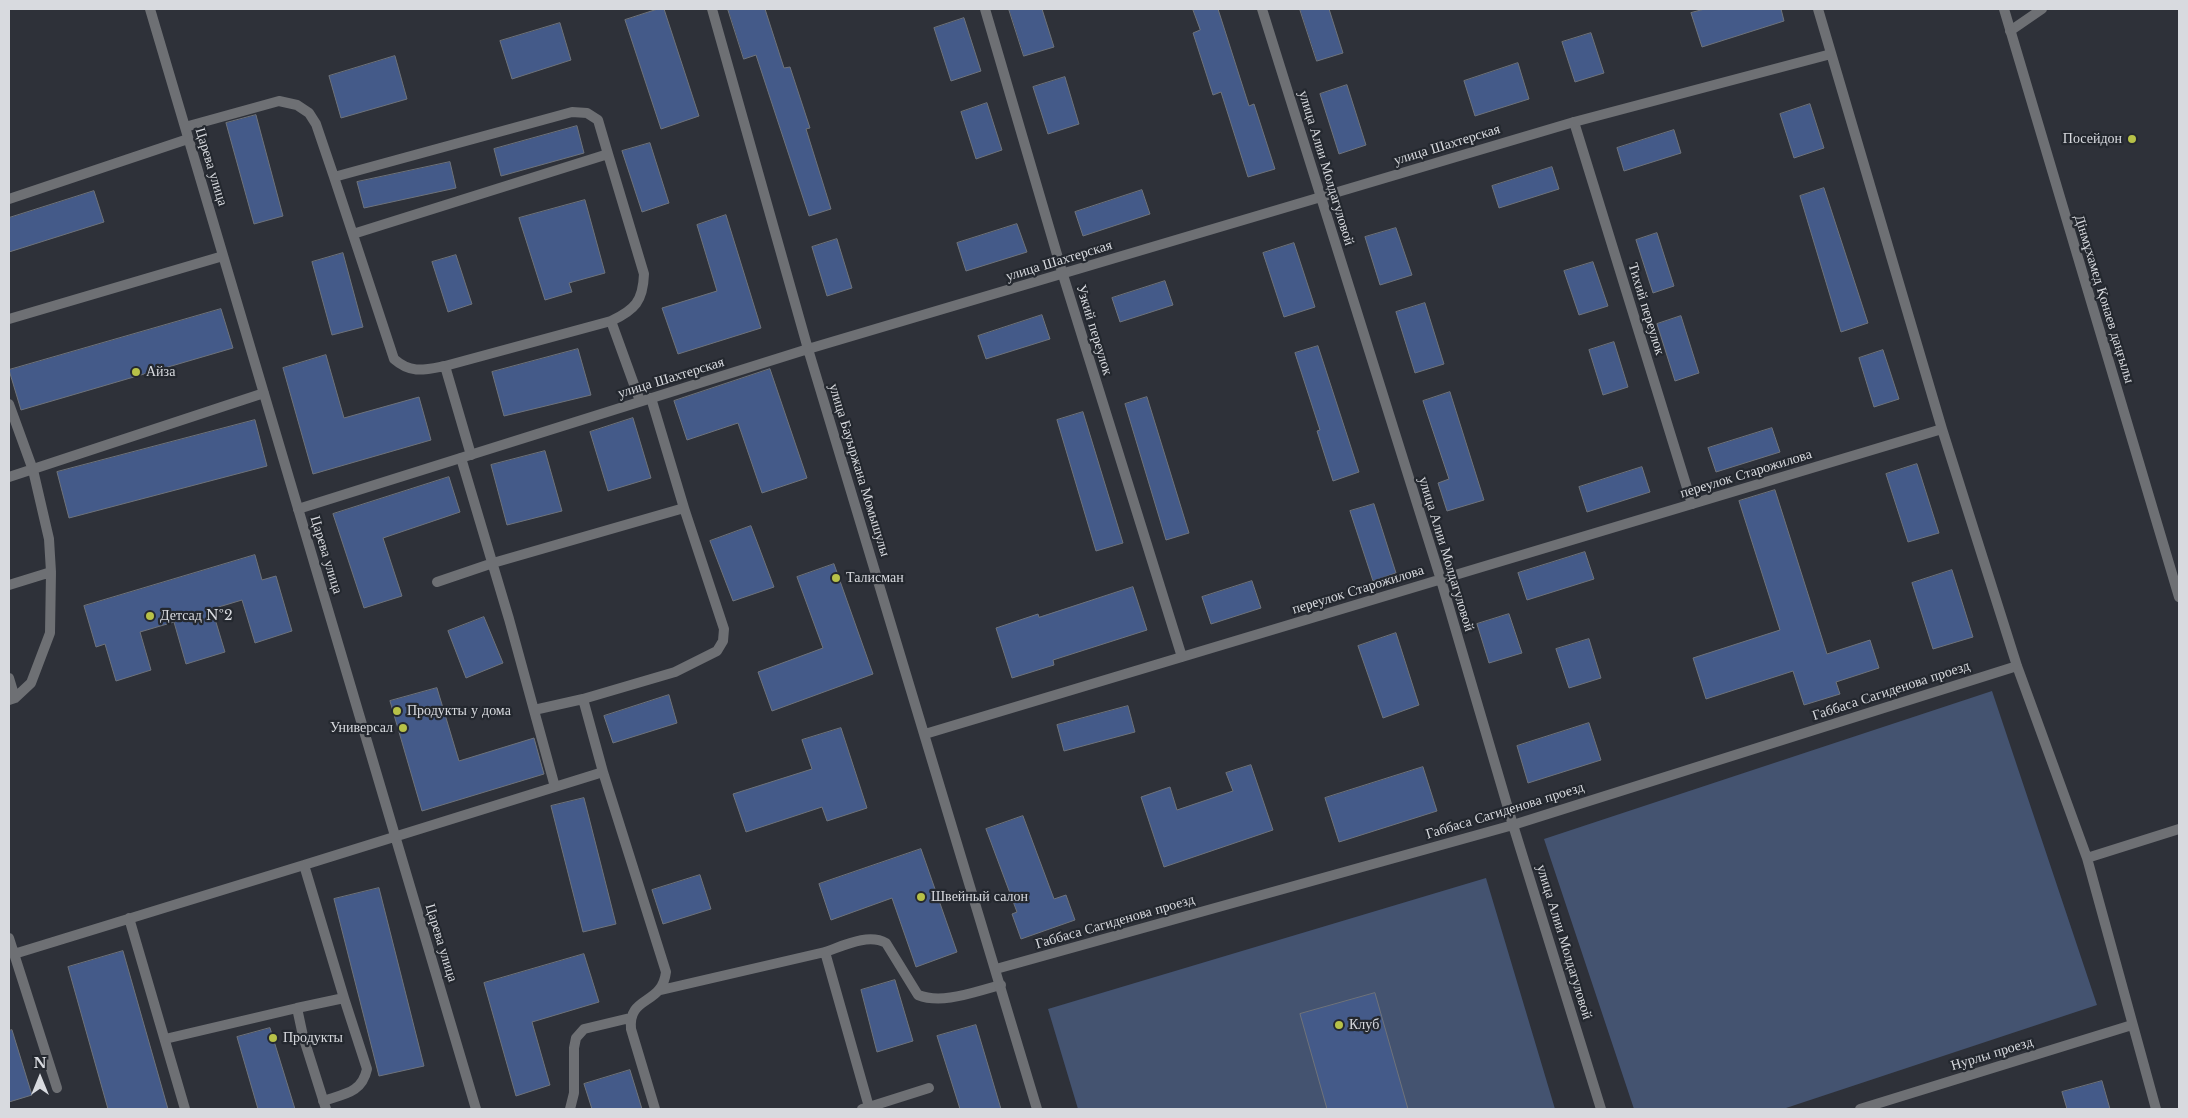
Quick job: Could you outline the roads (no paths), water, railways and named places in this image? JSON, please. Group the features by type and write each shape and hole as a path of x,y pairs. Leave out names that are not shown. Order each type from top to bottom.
{"street":[{"name":"Царева улица","path":"150,9 476,1109"},
{"name":"улица Бауыржана Момышулы","path":"712,9 808,349 1037,1109"},
{"name":"Узкий переулок","path":"985,9 1063,275 1182,657"},
{"name":"улица Алии Молдагуловой","path":"1262,9 1441,580 1513,825 1601,1109"},
{"path":"1818,9 1942,429 2017,666 2087,858 2156,1109"},
{"name":"Дінмұхамед Қонаев даңғылы","path":"2004,9 2179,597"},
{"path":"2010,31 2042,9"},
{"name":"улица Шахтерская","path":"298,509 808,349 1063,275 1320,197 1574,122 1831,54"},
{"path":"185,127 279,101 297,105 309,113 316,124 394,359 404,368 421,371 445,366 611,321 634,308 640,300 644,288 644,274 598,120 588,113 572,112 334,177"},
{"name":"Тихий переулок","path":"1574,122 1692,504"},
{"path":"9,199 188,139"},
{"path":"353,234 608,154"},
{"path":"9,319 223,256"},
{"path":"611,321 640,401"},
{"path":"445,366 493,563 555,787"},
{"path":"9,478 264,393"},
{"path":"534,710 583,699 675,672 717,651 723,641 724,628 684,508 651,398"},
{"path":"9,404 33,470 50,539 51,572 50,633 30,683 12,699"},
{"name":"переулок Старожилова","path":"925,734 1942,429"},
{"path":"438,582 493,563 684,508"},
{"path":"9,585 51,572"},
{"name":"Габбаса Сагиденова проезд","path":"996,969 1513,825 2017,666"},
{"path":"9,678 12,699"},
{"path":"583,699 603,772 666,972 661,990"},
{"path":"14,954 603,772"},
{"path":"2087,858 2179,829"},
{"path":"297,1008 303,1036 324,1105 354,1090 364,1081 367,1069 304,865"},
{"path":"129,918 185,1109"},
{"path":"9,938 57,1088"},
{"path":"655,1109 631,1029 630,1018 636,1008 661,990 824,952 866,940 879,939 886,943 918,995 937,999 1001,985"},
{"path":"824,952 867,1108 930,1088"},
{"path":"164,1039 344,998"},
{"path":"570,1109 574,1093 574,1048 576,1038 584,1029 630,1018"},
{"name":"Нурлы проезд","path":"1860,1109 2132,1025"}],"place":[{"name":"Посейдон","path":"2132,139"},
{"name":"Айза","path":"136,372"},
{"name":"Талисман","path":"836,578"},
{"name":"Детсад №2","path":"150,616"},
{"name":"Продукты у дома","path":"397,711"},
{"name":"Универсал","path":"403,728"},
{"name":"Швейный салон","path":"921,897"},
{"name":"Клуб","path":"1339,1025"},
{"name":"Продукты","path":"273,1038"}]}
